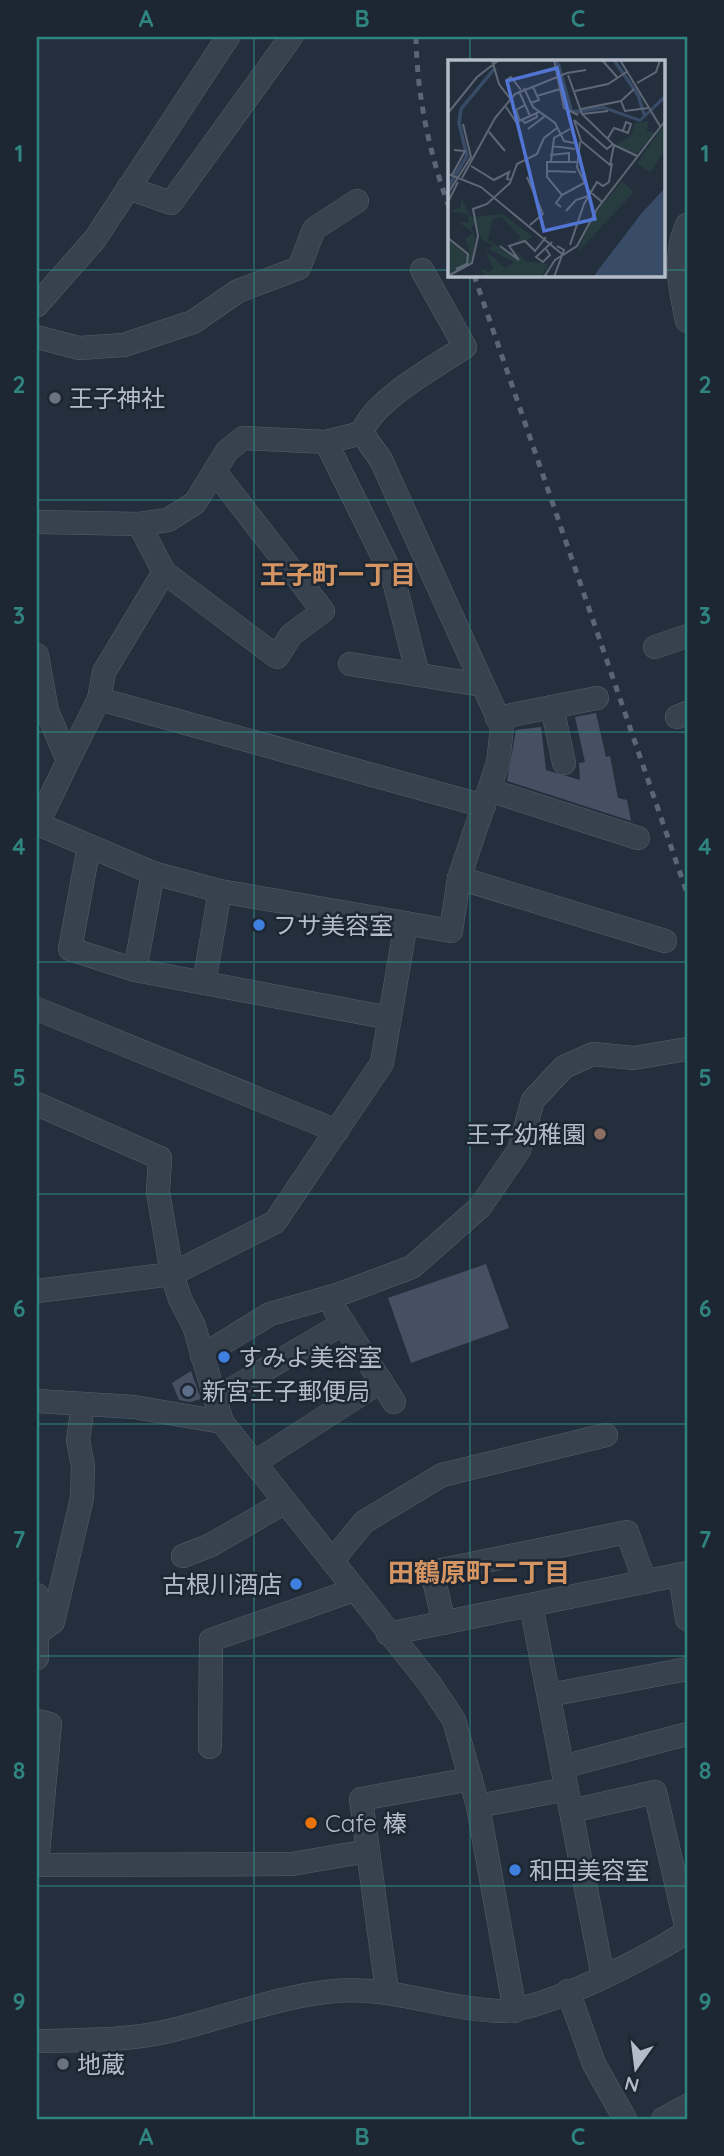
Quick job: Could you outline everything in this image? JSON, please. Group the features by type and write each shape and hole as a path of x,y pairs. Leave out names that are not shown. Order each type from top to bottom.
{"street":[{"path":"37,305 95,239 228,37"},
{"path":"128,188 170,204 290,37"},
{"path":"37,337 79,348 124,345 193,322 238,291 299,268 314,229 358,201"},
{"path":"687,225 680,242 678,276 687,321"},
{"path":"362,433 365,423 403,388 465,347 422,270"},
{"path":"37,522 139,524 168,520 195,503 216,473 227,451 243,438 326,442 362,433"},
{"path":"164,572 104,672 99,699 37,825 153,873 220,891 451,931 459,878 498,764 502,727 381,460 362,433"},
{"path":"326,442 393,577 418,675"},
{"path":"139,524 164,572 277,657 291,635 323,611 216,473"},
{"path":"655,647 687,636"},
{"path":"37,654 47,711 68,761"},
{"path":"350,664 482,685"},
{"path":"497,718 597,698"},
{"path":"99,699 638,838"},
{"path":"552,707 564,763"},
{"path":"89,846 70,949 135,970 390,1018"},
{"path":"135,970 153,873"},
{"path":"459,878 665,941"},
{"path":"204,983 220,891"},
{"path":"37,1291 172,1274 275,1222 382,1063 406,923"},
{"path":"37,1009 337,1131"},
{"path":"202,1356 270,1314 327,1298 412,1267 480,1207 519,1150 533,1100 564,1067 593,1054 634,1058 681,1051"},
{"path":"37,1104 160,1158 158,1192 172,1274 202,1356 222,1422 430,1684 454,1720 478,1806 515,2011"},
{"path":"327,1298 394,1402"},
{"path":"215,1399 344,1324"},
{"path":"254,1463 381,1381"},
{"path":"37,1401 134,1407 222,1422"},
{"path":"39,1632 53,1622 82,1498 83,1466 78,1440 83,1404"},
{"path":"332,1561 364,1522 442,1475 606,1435"},
{"path":"183,1556 211,1545 285,1502"},
{"path":"444,1623 432,1572 627,1532 645,1582"},
{"path":"388,1634 684,1574 687,1619"},
{"path":"210,1747 211,1640 354,1590"},
{"path":"37,1595 37,1658"},
{"path":"531,1605 603,1976"},
{"path":"549,1695 687,1669"},
{"path":"37,1721 50,1724 37,1865 292,1864 368,1851"},
{"path":"567,1789 687,1734"},
{"path":"387,1991 360,1799 471,1779"},
{"path":"37,2041 101,2039 166,2032 300,1996 335,1991 387,1991 458,2006 515,2011 661,1950 687,1930 655,1793 567,1789 478,1806"},
{"path":"568,1991 594,2064 625,2119"},
{"path":"663,2119 687,2106"}],"building":[{"path":"596,713 606,757 610,756 618,798 627,800 631,821 507,781 516,730 541,727 546,770 580,780 579,763 585,762 575,717"},
{"path":"486,1264 509,1328 411,1363 388,1298"},
{"path":"191,1371 201,1399 190,1402 179,1400 172,1383"}],"railway":[{"path":"416,37 425,124 448,204"},
{"path":"474,276 687,893"}],"place":[{"name":"王子神社","path":"55,398"},
{"name":"フサ美容室","path":"259,925"},
{"name":"王子幼稚園","path":"600,1134"},
{"name":"すみよ美容室","path":"224,1357"},
{"name":"新宮王子郵便局","path":"188,1391"},
{"name":"古根川酒店","path":"296,1584"},
{"name":"Cafe 榛","path":"311,1823"},
{"name":"和田美容室","path":"515,1870"},
{"name":"地蔵","path":"63,2064"}],"district":[{"name":"王子町一丁目","path":"338,574"},
{"name":"田鶴原町二丁目","path":"479,1572"}]}
